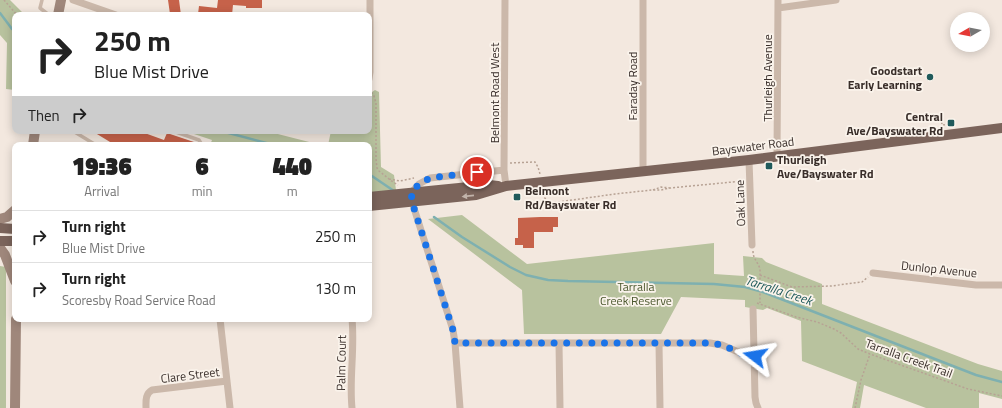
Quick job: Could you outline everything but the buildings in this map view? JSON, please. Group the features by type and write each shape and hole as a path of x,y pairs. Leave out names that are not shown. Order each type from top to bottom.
{"main road":[{"path":"59,12 61,0"},
{"name":"Bayswater Road","path":"372,197 412,198 476,195 506,186 777,157 1002,128"},
{"name":"Bayswater Road","path":"372,205 412,198"},
{"path":"0,218 7,217 12,213"},
{"path":"0,228 12,229"},
{"path":"0,241 12,242"},
{"path":"0,248 5,255 12,273"},
{"path":"15,408 16,322"}],"street":[{"path":"73,0 107,12"},
{"path":"370,0 370,12"},
{"name":"Belmont Road West","path":"505,0 504,170 506,186"},
{"name":"Faraday Road","path":"643,0 643,172"},
{"name":"Thurleigh Avenue","path":"777,157 778,0"},
{"path":"778,8 836,0"},
{"name":"Oak Lane","path":"749,160 752,245"},
{"path":"460,408 453,330 412,198 419,184 426,177 504,170"},
{"name":"Dunlop Avenue","path":"873,273 976,285 1002,285"},
{"path":"753,309 756,403 758,408"},
{"path":"220,322 230,408"},
{"name":"Palm Court","path":"352,322 352,408"},
{"path":"455,343 710,343 722,345 743,354 755,356"},
{"path":"559,343 560,408"},
{"path":"659,343 660,408"},
{"name":"Clare Street","path":"146,408 146,397 148,392 152,390 227,381"}],"lane":[{"path":"42,0 40,8 45,12"},
{"path":"78,134 91,142"},
{"path":"182,134 199,140 200,142"}],"path":[{"path":"4,0 14,12"},
{"path":"372,93 376,103 376,164 379,171 399,185"},
{"path":"941,114 942,126 950,124"},
{"path":"513,163 535,162 540,171 544,196 548,202 750,180"},
{"path":"389,179 400,181 426,177"},
{"path":"652,190 661,187 670,188"},
{"name":"Tarralla Creek Trail","path":"752,245 753,256 759,264 760,304 834,329 841,333 858,348 870,354 968,389 1002,396"},
{"path":"760,275 792,287 824,286 862,282 873,273"},
{"path":"855,408 861,380 870,354"}],"green space":[{"path":"0,0 10,0 22,12 12,12 12,90 6,89 7,43 0,35"},
{"path":"375,90 379,92 381,167 394,175 396,190 372,193 372,142 329,142 330,134 372,134 372,92"},
{"path":"194,134 278,134 309,142 211,142 212,140"},
{"name":"Tarralla Creek Reserve","path":"462,215 527,264 714,243 714,274 744,276 743,256 762,258 766,262 822,284 822,304 978,364 1002,371 1002,399 979,393 979,408 926,408 864,385 860,408 852,408 857,382 802,361 801,321 767,308 763,310 745,307 745,300 681,297 661,334 524,334 522,290 428,219"},
{"path":"0,266 6,267 6,408 0,408"}],"waterway":[{"name":"Tarralla Creek","path":"0,13 12,29"},
{"name":"Tarralla Creek","path":"232,134 263,142"},
{"name":"Tarralla Creek","path":"372,176 394,191"},
{"name":"Tarralla Creek","path":"434,217 462,237 510,267 526,275 548,280 714,284 745,287 763,292 976,375 1002,382"}],"place":[{"name":"Goodstart Early Learning","path":"930,77"},
{"name":"Central Ave/Bayswater Rd","path":"951,123"},
{"name":"Thurleigh Ave/Bayswater Rd","path":"769,166"},
{"name":"Belmont Rd/Bayswater Rd","path":"517,197"}],"route":[{"path":"477,172 430,178 419,184 411,193 413,205 453,330 455,343 710,343 722,345 743,354 755,356"}]}
